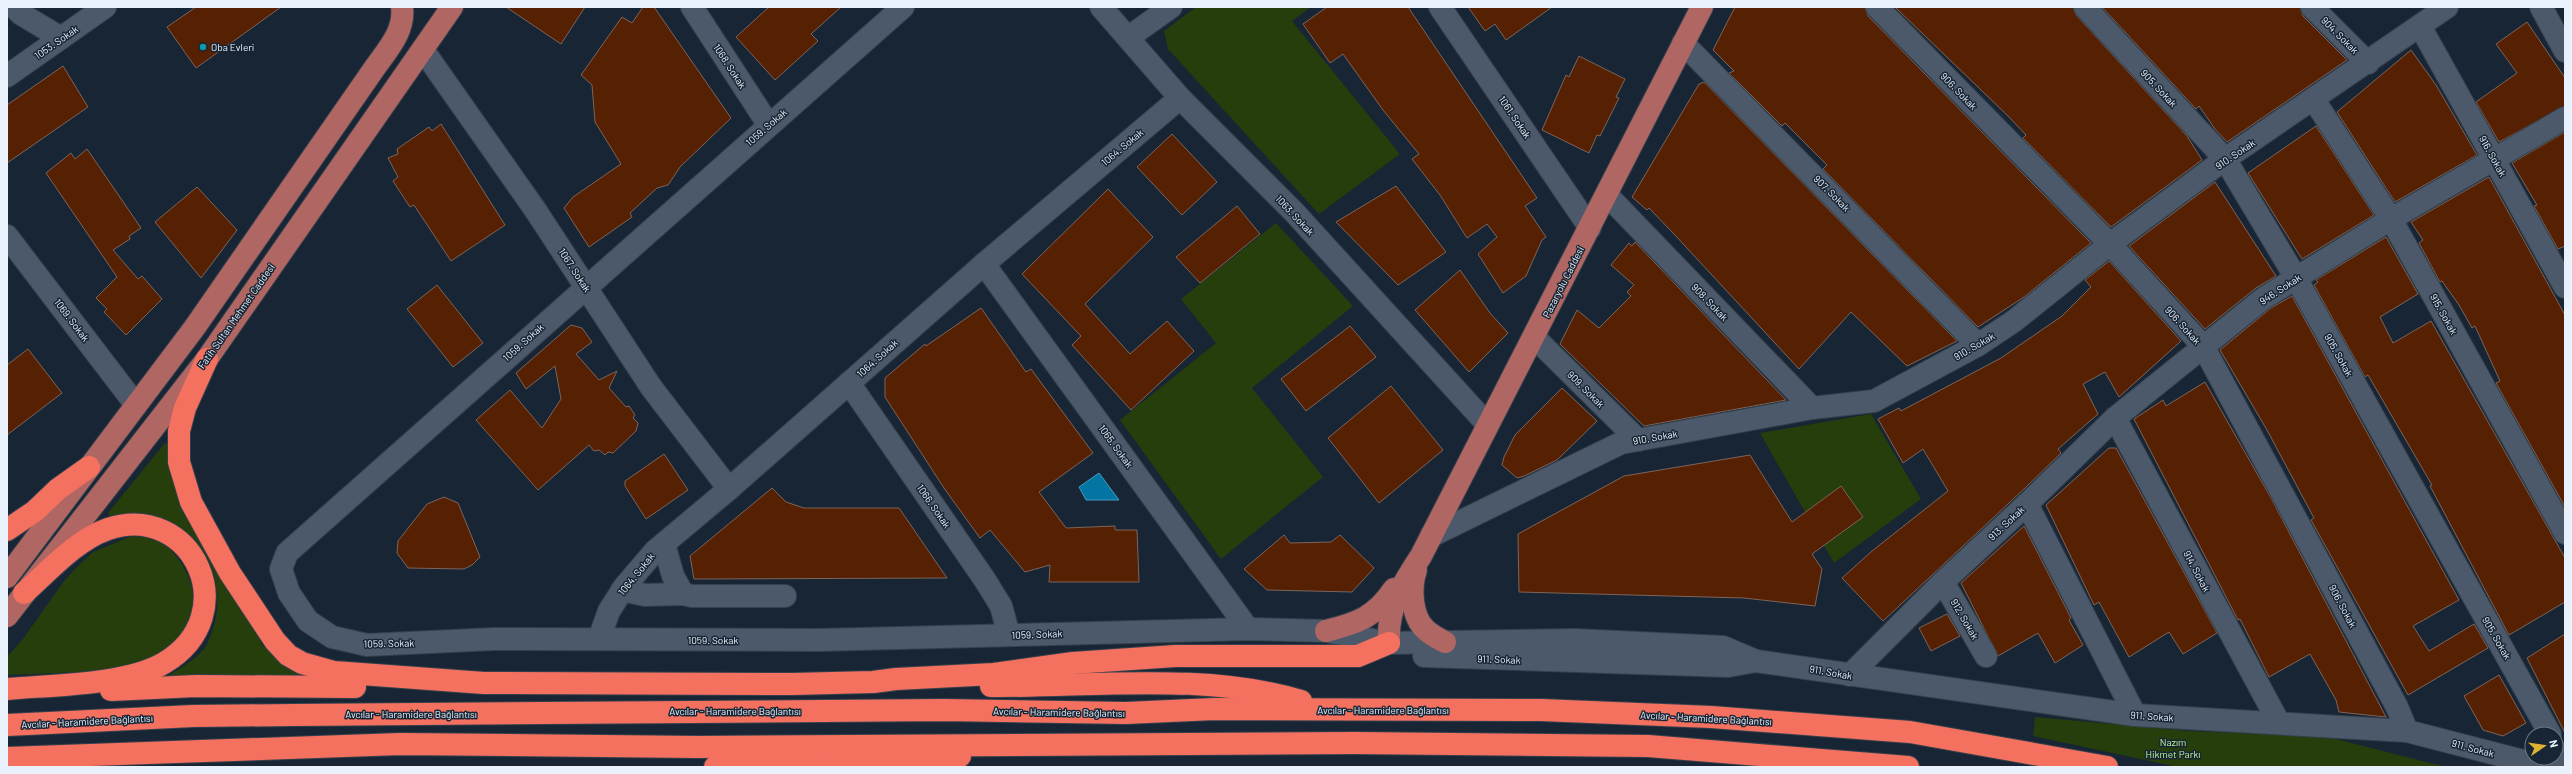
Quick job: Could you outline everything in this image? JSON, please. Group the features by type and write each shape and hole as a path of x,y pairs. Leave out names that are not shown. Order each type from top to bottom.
{"highway":[{"path":"208,359 184,408 179,431 179,462 183,482 191,502 230,573 275,641 288,655 302,663 334,672 484,683"},
{"path":"7,530 35,511 58,489 89,467"},
{"path":"14,688 126,676 148,671 164,663 182,651 196,635 204,616 205,592 202,570 188,550 167,534 146,525 128,525 108,530 86,540 24,593"},
{"path":"14,688 109,690 196,686 371,688 484,683 792,684 873,682 896,679 994,674 1072,663 1175,656 1358,656 1389,643"},
{"path":"873,682 901,686 1096,684 1219,687 1255,690 1327,709"},
{"name":"Avcılar - Haramidere Bağlantısı","path":"7,725 193,716 293,715 937,710 1126,713 1214,709 1541,710 1818,724 1910,732 2107,767"},
{"path":"7,758 191,750 400,744 690,746 1362,743 1632,746 1717,750 1908,767"},
{"path":"715,767 788,764 880,765 961,756 991,744"},
{"path":"116,767 191,750"}],"main road":[{"path":"7,577 195,327 376,66 400,30 403,21 402,7"},
{"name":"Fatih Sultan Mehmet Caddesi","path":"7,616 208,359 452,7"},
{"name":"Pazaryolu Caddesi","path":"1421,556 1487,424 1534,337 1702,7"},
{"path":"1326,632 1356,624 1378,610 1421,556"},
{"path":"1421,556 1413,578 1416,615 1425,630 1445,642"},
{"path":"1389,643 1388,622 1394,603 1421,556"}],"street":[{"path":"14,7 21,14 61,38"},
{"name":"1053. Sokak","path":"7,76 105,7"},
{"name":"1068. Sokak","path":"692,7 768,124"},
{"name":"1059. Sokak","path":"902,7 768,124 287,553 281,569 289,593 308,621 332,637 366,645 494,639 819,640 1248,629 1326,632 1389,643"},
{"name":"1063. Sokak","path":"1102,7 1180,98 1294,212 1487,424"},
{"path":"1129,37 1171,7"},
{"name":"1061. Sokak","path":"1440,7 1590,228"},
{"name":"906. Sokak","path":"1877,7 2110,244 2203,346 2397,707 2407,731"},
{"name":"905. Sokak","path":"2085,7 2225,159 2296,278 2546,726"},
{"name":"904. Sokak","path":"2312,7 2368,63"},
{"name":"910. Sokak","path":"1431,536 1621,443 1812,408 1874,401 1978,345 2014,321 2110,244 2225,159 2314,100 2447,7"},
{"path":"2541,7 2565,51"},
{"name":"916. Sokak","path":"2420,26 2495,158 2565,287"},
{"name":"907. Sokak","path":"1683,43 1978,345"},
{"name":"1067. Sokak","path":"423,50 536,211 651,387 729,489"},
{"name":"1064. Sokak","path":"599,639 609,611 622,590 655,551 729,489 984,264 1180,98"},
{"name":"915. Sokak","path":"2314,100 2391,219 2565,533"},
{"name":"946. Sokak","path":"2027,504 2115,418 2264,298 2391,219 2565,118"},
{"name":"908. Sokak","path":"1607,195 1812,408"},
{"name":"1069. Sokak","path":"7,236 136,405"},
{"name":"1065. Sokak","path":"984,264 1248,629"},
{"name":"909. Sokak","path":"1534,337 1638,440"},
{"name":"1066. Sokak","path":"849,383 985,580 1001,606 1009,635"},
{"name":"914. Sokak","path":"2115,418 2278,723"},
{"name":"913. Sokak","path":"1850,675 1943,582 2027,504 2135,715"},
{"path":"664,544 673,576 682,594"},
{"name":"912. Sokak","path":"1943,582 1986,656"},
{"path":"622,590 645,595 682,594 692,596 785,596"},
{"name":"911. Sokak","path":"1389,643 1575,640 1723,647 1756,661 2135,715 2407,731 2546,767"},
{"name":"911. Sokak","path":"1389,643 1411,654 1438,657 1728,666 1756,661"}],"green space":[{"path":"1196,7 1311,7 1292,21 1400,154 1319,214 1168,49 1164,31"},
{"path":"1276,223 1353,306 1252,388 1323,477 1221,559 1120,420 1216,343 1181,299"},
{"path":"1871,414 1921,499 1834,563 1760,433"},
{"path":"168,443 172,473 251,618 262,645 313,677 161,680 193,659 204,649 207,644 216,618 217,592 212,568 200,547 184,530 163,519 138,514 110,517 108,513 164,444"},
{"path":"129,537 150,537 162,542 175,555 189,578 193,604 191,617 186,629 178,640 167,649 150,658 131,664 68,673 7,675 7,657 23,639 64,581 93,552"},
{"name":"Nazım Hikmet Parkı","path":"2035,717 2189,731 2328,737 2446,767 2178,767 2033,736"}],"water":[{"path":"1099,473 1119,500 1086,500 1079,487"}],"building":[{"name":"Oba Evleri","path":"196,7 281,7 196,68 167,27"},
{"path":"506,7 585,7 561,44"},
{"path":"643,7 654,7 731,118 680,167 668,185 657,188 630,213 632,217 589,247 564,208 573,197 621,164 595,122 592,85 581,75 622,17 632,23"},
{"path":"769,7 841,7 811,34 818,41 775,80 736,37"},
{"path":"1327,7 1408,7 1537,198 1525,206 1546,237 1542,240 1526,276 1503,293 1478,254 1497,237 1487,224 1467,238 1440,195 1412,159 1419,154 1383,110 1343,54 1330,63 1303,24"},
{"path":"1468,7 1552,7 1506,40 1495,24 1485,31"},
{"path":"1735,7 1865,7 1868,16 2091,243 2024,297 1978,327 1823,169 1827,165 1785,123 1782,126 1729,73 1734,71 1713,50"},
{"path":"1895,7 2073,7 2076,15 2187,136 2202,160 2111,227 2023,138 2026,135 2008,116"},
{"path":"2102,7 2300,7 2303,16 2347,60 2227,142 2215,129 2199,106 2196,109"},
{"path":"2527,22 2565,78 2565,106 2499,142 2476,102 2517,73 2496,44"},
{"path":"2411,50 2436,85 2477,155 2395,202 2337,112"},
{"path":"1579,56 1625,79 1616,97 1619,98 1600,136 1597,135 1589,153 1542,130 1566,75 1569,77"},
{"path":"63,66 88,107 7,163 7,105"},
{"path":"1704,82 1957,341 1907,366 1851,312 1799,369 1649,208 1647,210 1632,197 1699,84"},
{"path":"441,124 505,225 451,261 414,205 410,207 393,181 398,177 388,158 398,154 397,149 429,127 432,131"},
{"path":"2316,126 2374,215 2302,259 2248,173"},
{"path":"2565,132 2565,246 2558,249 2534,206 2537,205 2512,163"},
{"path":"1172,134 1217,182 1182,215 1137,167"},
{"path":"87,149 141,228 129,236 130,239 113,250 138,279 142,276 162,299 126,335 104,312 107,309 96,298 117,277 46,173 71,153 75,159"},
{"path":"2489,177 2565,315 2565,507 2496,383 2500,381 2475,326 2472,328 2459,305 2442,281 2440,282 2419,243 2423,240 2411,222"},
{"path":"2215,182 2276,276 2256,288 2205,329 2129,246"},
{"path":"1396,186 1446,252 1398,285 1336,222"},
{"path":"197,187 237,230 201,278 155,222"},
{"path":"1108,189 1153,237 1085,304 1130,354 1167,321 1194,351 1131,410 1072,345 1081,336 1022,274"},
{"path":"1237,206 1260,234 1200,283 1176,257"},
{"path":"2386,237 2418,294 2380,317 2393,343 2431,321 2565,558 2565,602 2509,635 2430,486 2432,485 2368,375 2365,377 2314,285 2318,282 2316,280"},
{"path":"1635,242 1786,400 1644,426 1560,344 1577,310 1599,328 1631,296 1627,292 1634,285 1611,265 1629,243 1632,246"},
{"path":"2109,261 2181,341 2119,397 2105,372 2083,384 2098,414 2058,449 2061,453 2025,488 1883,621 1842,578 1872,551 1948,491 1923,449 1903,463 1878,419 1899,408 1901,411 2001,358 2062,316 2091,287 2085,280"},
{"path":"1460,270 1490,313 1508,333 1469,372 1415,310"},
{"path":"437,285 483,343 453,367 407,309"},
{"path":"2292,296 2459,600 2413,626 2429,651 2474,624 2488,648 2408,695 2311,520 2314,518 2267,430 2220,350 2271,308"},
{"path":"981,308 1026,372 1031,369 1093,453 1039,492 1066,528 1115,526 1115,530 1137,530 1139,582 1049,582 1050,565 1025,572 990,530 980,538 944,488 885,397 885,378 925,344 926,346"},
{"path":"571,325 582,328 592,342 576,354 599,380 617,371 609,388 626,407 629,406 635,415 633,418 638,423 636,431 613,453 608,452 605,455 599,450 594,451 589,445 538,490 476,420 510,390 542,428 561,399 555,366 526,389 516,373"},
{"path":"1350,326 1376,357 1306,411 1281,379"},
{"path":"28,349 62,393 7,435 7,365"},
{"path":"2205,382 2271,498 2386,717 2339,712 2336,700 2310,654 2269,677 2240,619 2238,620 2134,419 2163,400 2166,406"},
{"path":"1391,386 1443,450 1379,503 1328,438"},
{"path":"1562,388 1597,421 1557,460 1517,478 1502,465 1504,457 1515,435"},
{"path":"2109,448 2116,448 2217,633 2183,654 2169,632 2129,657 2099,602 2094,605 2046,505"},
{"path":"664,454 688,490 646,519 625,486 625,481"},
{"path":"1750,455 1792,522 1841,486 1863,517 1812,554 1822,569 1815,606 1744,598 1519,592 1518,534 1624,476"},
{"path":"772,488 786,502 804,508 899,508 947,578 694,579 690,556"},
{"path":"444,497 458,503 480,557 472,565 464,569 408,568 397,553 398,541 427,504"},
{"path":"2024,526 2071,618 2069,620 2083,645 2055,663 2038,633 1998,656 1961,583"},
{"path":"1284,535 1290,543 1331,542 1340,535 1374,568 1352,592 1267,590 1244,569"},
{"path":"1947,614 1960,636 1931,651 1919,628"},
{"path":"2565,634 2565,733 2564,726 2561,726 2527,658"},
{"path":"2499,675 2526,723 2503,736 2483,730 2464,696"}],"place":[{"name":"Oba Evleri","path":"203,47"}]}
